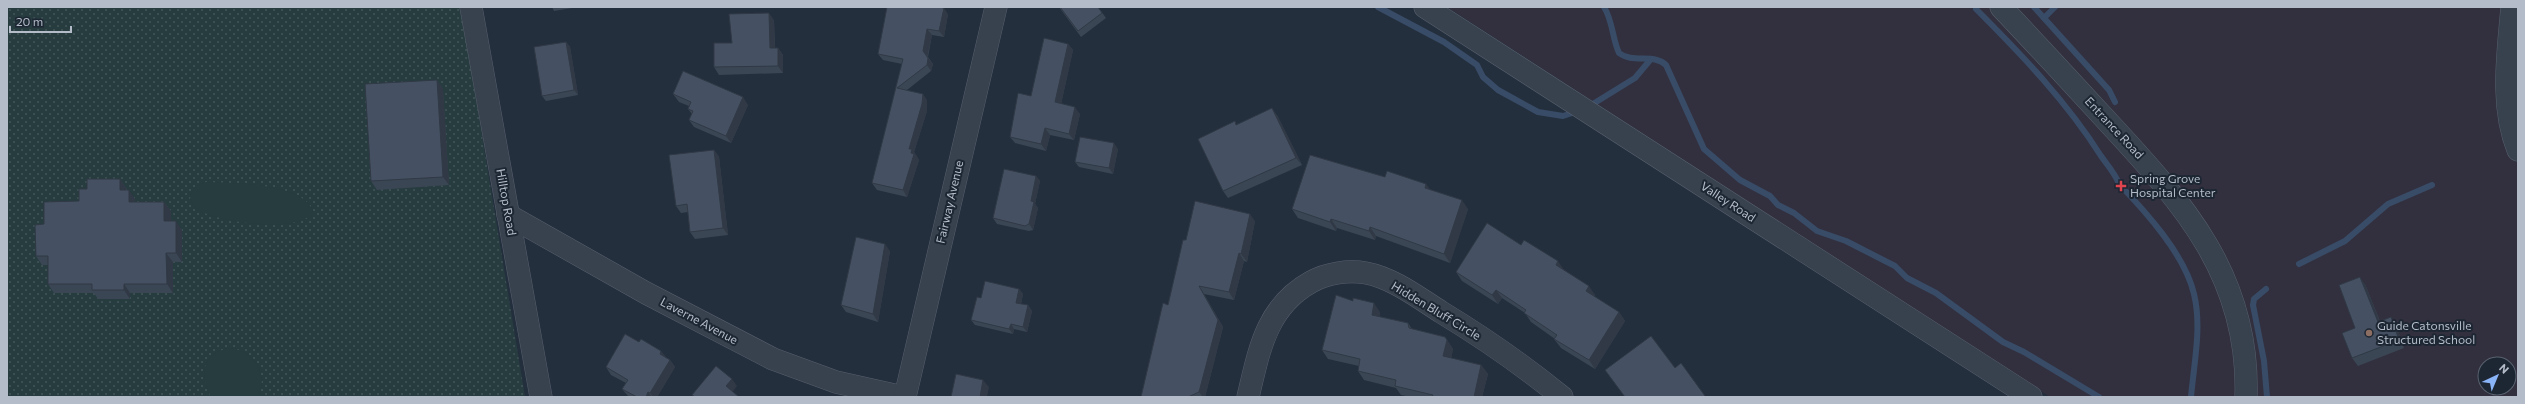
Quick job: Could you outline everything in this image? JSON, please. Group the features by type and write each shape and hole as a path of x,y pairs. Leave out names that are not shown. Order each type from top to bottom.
{"street":[{"name":"Hilltop Road","path":"471,7 541,397"},
{"name":"Fairway Avenue","path":"904,397 996,7"},
{"name":"Valley Road","path":"1425,7 2031,397"},
{"name":"Entrance Road","path":"2002,7 2152,169 2182,205 2205,239 2220,269 2240,328 2246,397"},
{"path":"2512,7 2507,96 2512,136 2518,150"},
{"name":"Laverne Avenue","path":"508,215 646,292 773,359 836,382 904,397"},
{"name":"Hidden Bluff Circle","path":"1248,397 1266,331 1280,308 1294,292 1318,278 1339,272 1367,273 1400,287 1481,337 1562,397"}],"shaded area":[{"name":"Spring Grove Hospital Center","path":"1447,7 2518,7 2518,397 2050,397"}],"green space":[{"path":"7,7 461,7 525,397 7,397"},
{"path":"206,182 249,184 282,190 296,195 307,202 313,211 306,218 293,223 258,224 221,218 197,209 190,199 195,188"},
{"path":"231,348 246,354 253,359 257,365 262,380 258,397 211,397 205,380 204,372 206,365 214,354"}],"building":[{"path":"887,7 944,8 939,31 927,29 923,51 928,58 927,65 897,88 923,94 922,104 909,149 912,149 911,153 914,154 903,190 872,183 903,59 878,54"},
{"path":"1060,7 1098,7 1102,13 1078,31"},
{"path":"769,13 770,48 778,48 778,66 714,67 714,43 732,43 729,14"},
{"path":"1044,38 1068,44 1055,102 1075,107 1069,134 1045,128 1041,144 1010,137 1018,93 1031,96"},
{"path":"566,42 574,90 542,96 534,47"},
{"path":"683,71 743,97 726,136 689,120 693,111 688,109 691,102 673,94"},
{"path":"437,80 443,177 371,181 365,84"},
{"path":"1272,108 1296,158 1223,191 1198,139 1235,121 1236,125"},
{"path":"1080,137 1114,143 1109,168 1075,162"},
{"path":"714,150 723,228 690,232 687,204 676,206 669,155"},
{"path":"1310,155 1385,177 1387,171 1426,184 1425,188 1462,200 1444,254 1370,227 1369,231 1331,219 1330,222 1292,209"},
{"path":"1004,169 1036,176 1031,201 1034,202 1029,224 1025,226 993,218"},
{"path":"87,179 120,179 120,190 129,190 129,202 164,202 164,221 176,221 176,253 166,253 167,284 124,284 124,290 92,290 92,284 48,284 48,256 36,256 35,225 44,224 44,202 79,201 79,189 87,189"},
{"path":"1195,201 1250,214 1241,254 1239,253 1229,292 1199,286 1218,320 1199,392 1188,397 1141,397 1163,303 1168,305 1183,240 1186,240"},
{"path":"1487,223 1521,245 1524,240 1558,261 1556,265 1589,286 1586,291 1619,312 1589,360 1554,339 1557,335 1524,313 1526,310 1496,290 1492,295 1456,272"},
{"path":"856,237 885,244 873,314 841,305"},
{"path":"2360,277 2378,322 2391,317 2399,340 2352,358 2342,333 2355,328 2339,285"},
{"path":"985,281 1019,289 1016,303 1028,305 1023,327 1011,324 1009,329 971,320 977,297 981,298"},
{"path":"1336,295 1353,301 1353,298 1374,303 1372,315 1408,323 1409,328 1445,337 1447,340 1443,356 1481,365 1474,397 1432,397 1433,395 1395,386 1396,380 1358,371 1360,359 1322,350"},
{"path":"625,334 639,342 641,339 661,351 660,354 670,360 646,397 637,397 622,389 628,380 606,367"},
{"path":"1651,336 1675,368 1681,363 1705,396 1625,397 1605,370"},
{"path":"716,366 732,379 726,386 739,397 695,397 692,395"},
{"path":"956,374 983,380 980,397 951,397"}],"waterway":[{"path":"1378,7 1444,42 1477,65 1483,77 1498,90 1538,112 1563,116 1578,111"},
{"path":"1604,7 1609,18 1619,53 1630,58 1661,61 1666,65 1704,149 1740,180 1770,196 1778,205 1794,213 1817,231 1846,241 1895,266 1907,278 1936,293 2003,342 2024,352 2099,397"},
{"path":"2034,7 2109,90 2115,102"},
{"path":"2044,18 2055,7"},
{"path":"1976,9 2043,79 2088,136 2119,184 2152,221 2173,249 2182,264 2194,294 2197,319 2197,345 2191,397"},
{"path":"1588,107 1635,78 1651,59"},
{"path":"2299,264 2345,241 2388,204 2432,185"},
{"path":"2266,289 2254,299 2253,305 2264,361 2267,397"}],"place":[{"name":"Spring Grove Hospital Center","path":"2121,186"},
{"name":"Guide Catonsville Structured School","path":"2369,333"}]}
